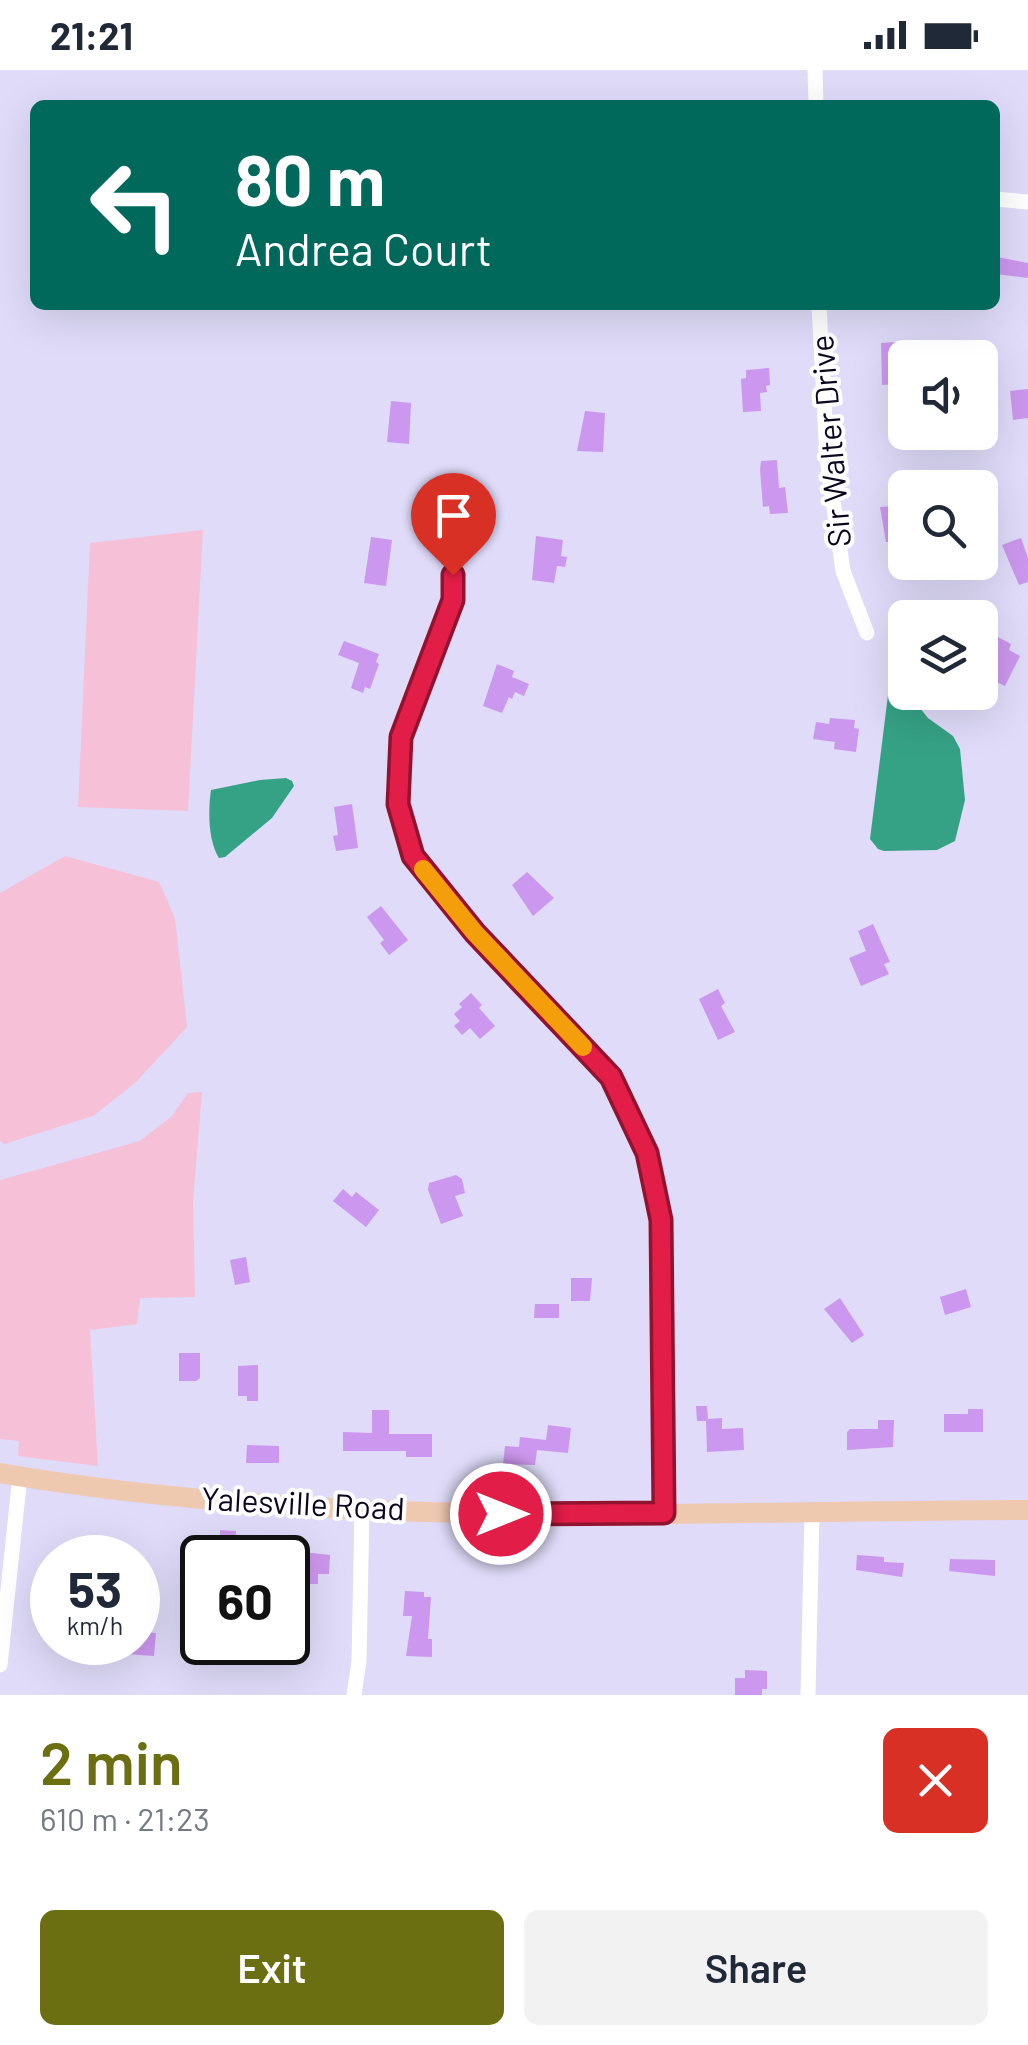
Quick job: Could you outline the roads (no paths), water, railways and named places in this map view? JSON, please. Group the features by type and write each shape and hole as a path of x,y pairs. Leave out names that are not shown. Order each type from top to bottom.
{"main road":[{"name":"Yalesville Road","path":"10,1474 207,1500 362,1510 1028,1510"}],"street":[{"path":"815,70 816,100"},
{"path":"1000,199 1028,202"},
{"name":"Sir Walter Drive","path":"819,310 827,458 843,571 867,632"},
{"path":"453,575 453,600 401,737 398,804 413,856 475,933 611,1077 647,1153 661,1220 664,1513"},
{"path":"0,1665 10,1474"},
{"path":"354,1695 359,1660 362,1510"},
{"path":"808,1695 812,1512"}]}
